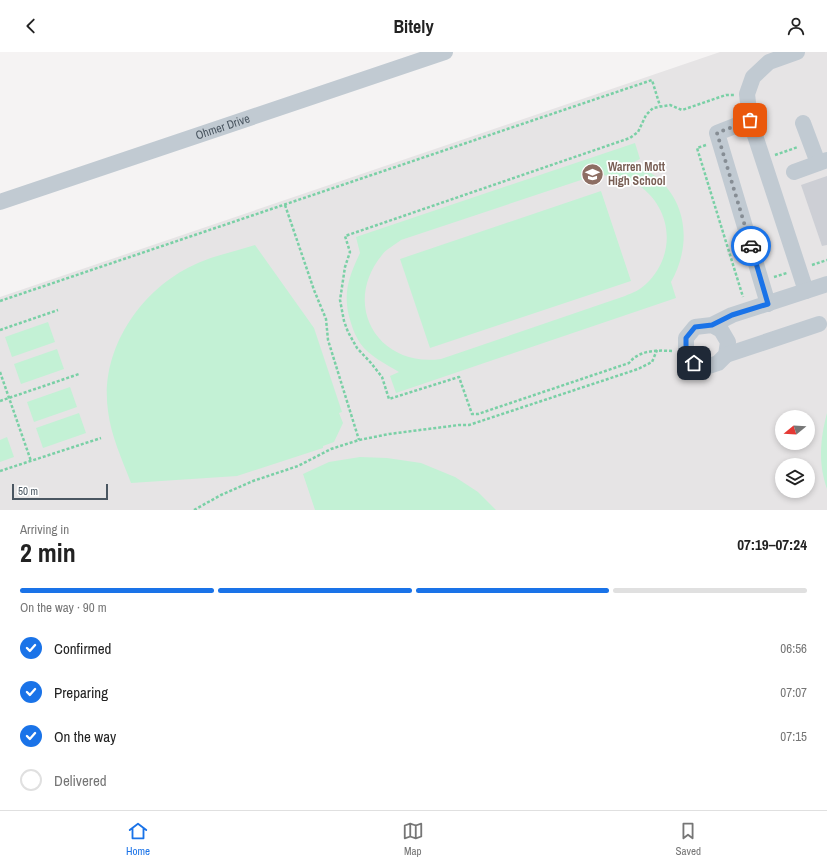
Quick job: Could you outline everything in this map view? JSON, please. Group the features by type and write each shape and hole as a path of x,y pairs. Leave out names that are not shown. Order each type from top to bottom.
{"street":[{"name":"Ohmer Drive","path":"0,202 445,52"},
{"path":"797,52 769,62 753,77 747,94 750,120 806,291"},
{"path":"750,120 717,133 768,304"},
{"path":"794,172 822,162 810,142 803,123"},
{"path":"819,324 726,355 718,364 706,367 694,363 686,352 686,338 695,327 712,325 732,315 827,284"},
{"path":"712,325 721,330 728,342 726,355"}],"path":[{"path":"0,301 652,80 660,106"},
{"path":"736,100 737,89"},
{"path":"673,344 673,351 657,350 634,356 629,363 478,414 472,414 459,377 388,399 382,377 357,348 348,332 340,300 345,267 350,252 345,236 630,138 638,132 646,115 653,108 670,105 682,110 726,95 736,95"},
{"path":"706,139 708,144 697,148 744,300"},
{"path":"763,159 810,142"},
{"path":"285,205 314,290 326,319 328,340 359,440"},
{"path":"740,288 827,260"},
{"path":"0,330 58,310"},
{"path":"194,510 253,481 298,466 330,449 359,440 397,433 459,425 469,426 638,369 652,362 657,350"},
{"path":"0,372 31,461"},
{"path":"0,401 79,374"},
{"path":"0,472 101,438"}],"shaded area":[{"name":"Warren Mott High School","path":"720,52 827,52 827,510 0,510 0,297"}],"green space":[{"path":"635,143 640,159 632,163 651,173 673,196 683,223 684,238 678,268 671,282 676,298 396,393 390,376 399,372 364,348 355,333 348,313 348,287 352,271 360,253 356,237","holes":["602,175 615,176 635,183 647,192 657,204 663,217 666,230 666,245 663,259 656,272 641,288 625,296 441,359 419,359 399,354 384,343 372,329 366,312 365,294 370,274 384,253 401,240 587,178"]},
{"path":"601,191 631,281 430,348 400,259"},
{"path":"255,245 314,328 342,412 339,413 343,423 334,442 323,446 323,448 237,476 131,483 114,438 108,411 107,388 110,365 118,343 129,323 143,304 159,288 178,274 205,260"},
{"path":"48,322 55,342 12,357 5,337"},
{"path":"57,349 64,369 21,384 14,364"},
{"path":"70,387 77,407 34,422 27,402"},
{"path":"79,413 86,433 43,448 36,428"},
{"path":"827,413 827,489 822,470 821,451"},
{"path":"7,437 14,457 0,462 0,440"},
{"path":"360,457 387,458 421,463 455,477 478,492 496,510 315,510 303,474 329,462"}],"building":[{"path":"827,176 827,245 822,246 801,185"}],"way so far":[{"path":"750,120 717,133 751,246"}],"place":[{"name":"Warren Mott High School","path":"593,174"}],"route":[{"path":"694,363 686,352 686,338 695,327 712,325 732,315 768,304 751,246"}]}
